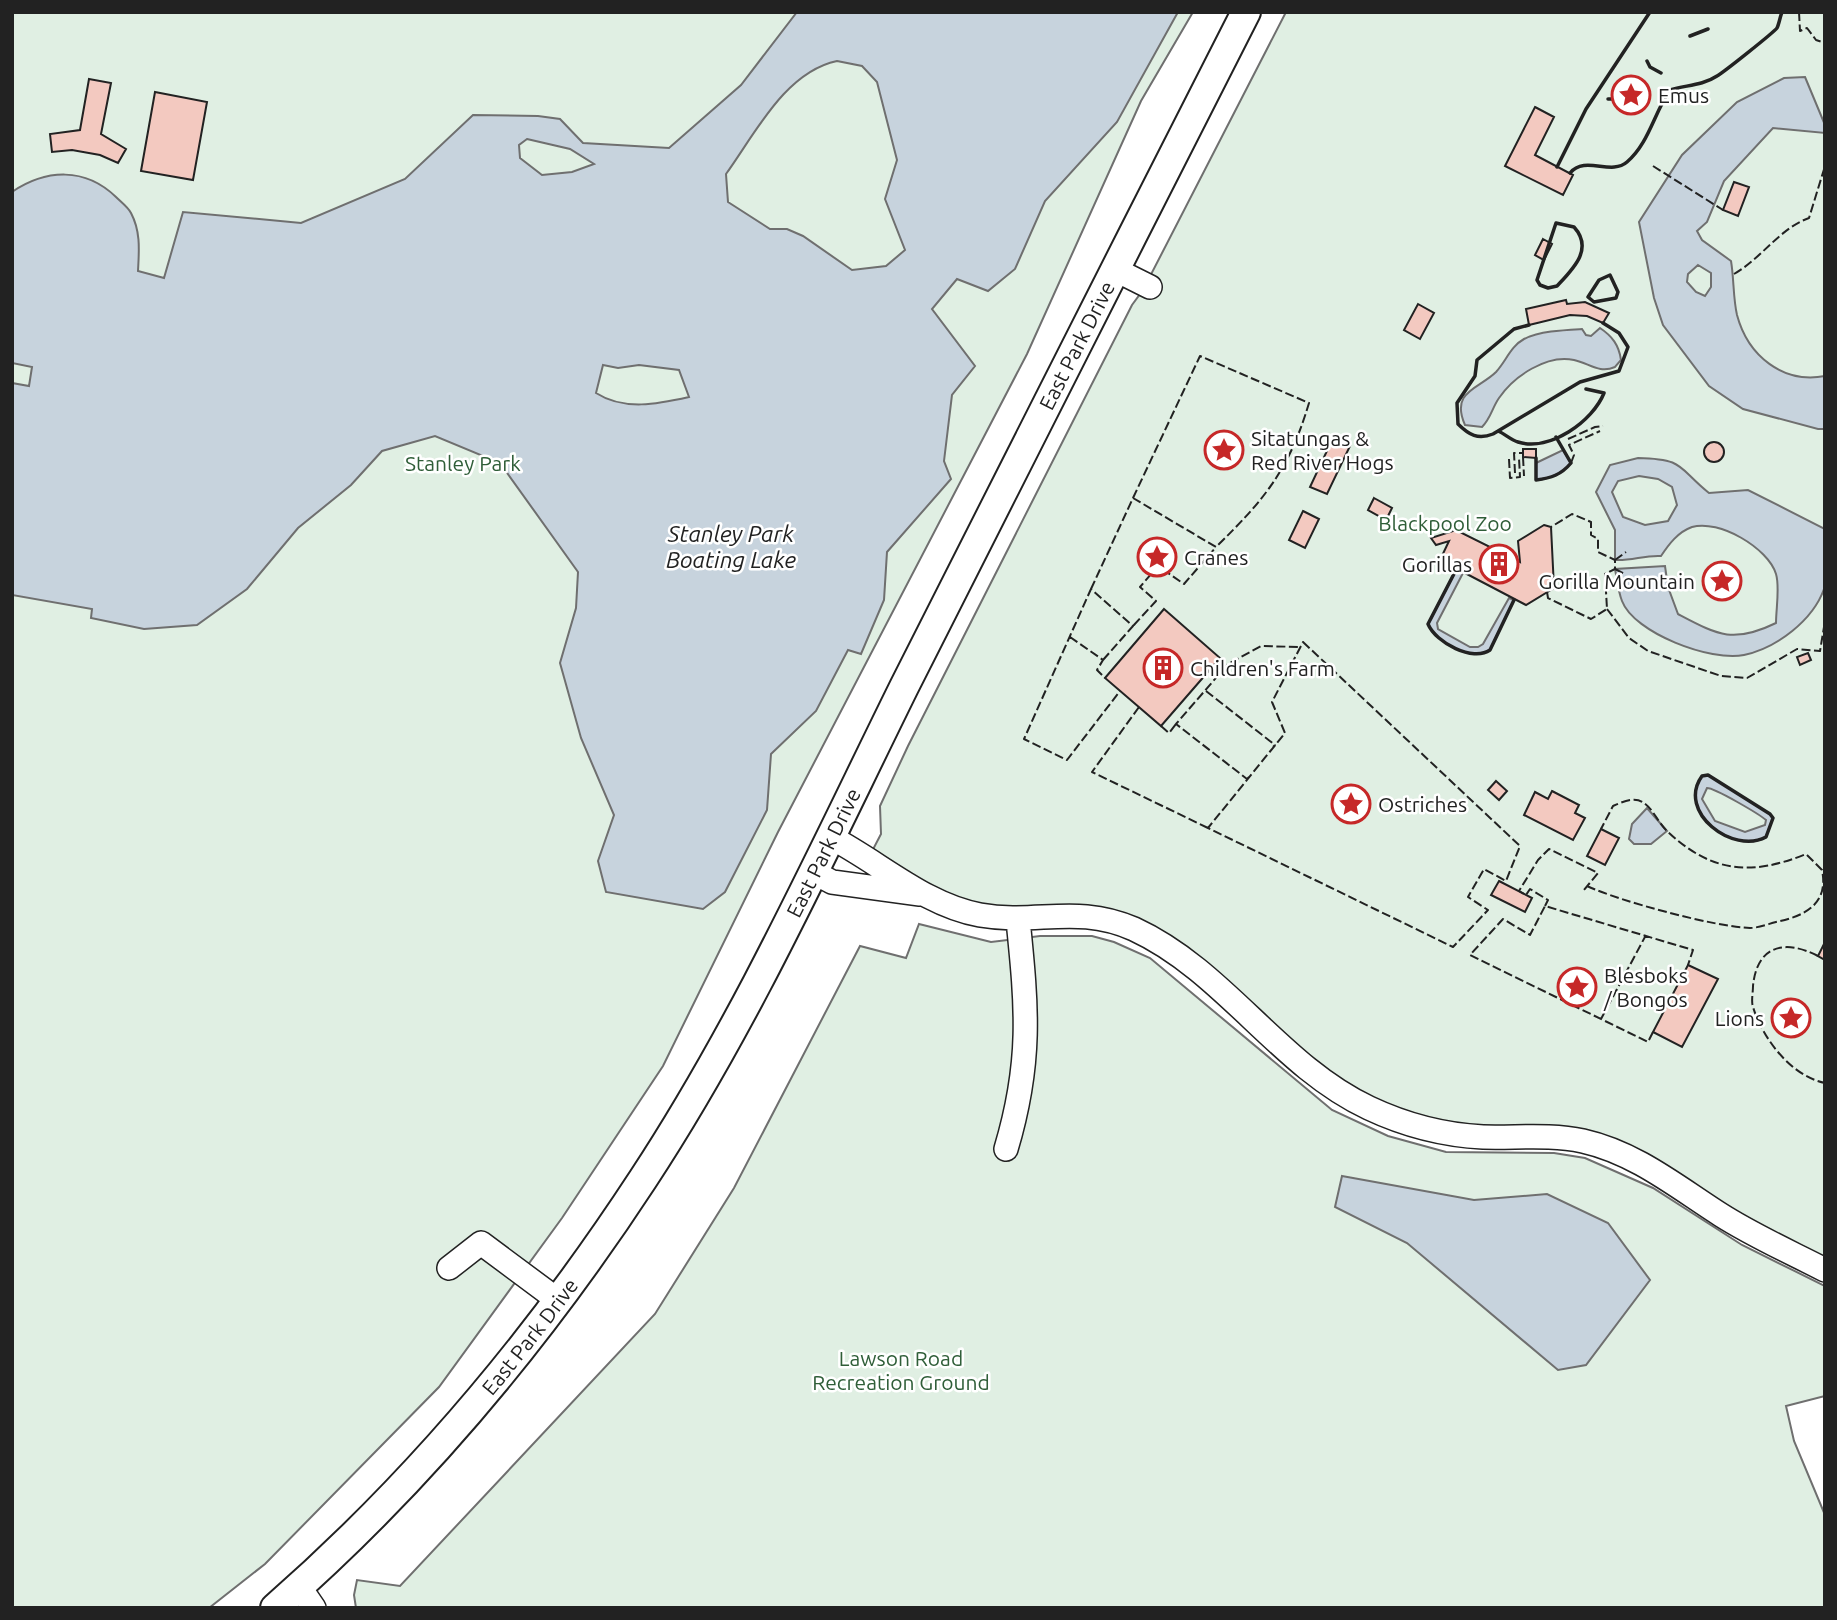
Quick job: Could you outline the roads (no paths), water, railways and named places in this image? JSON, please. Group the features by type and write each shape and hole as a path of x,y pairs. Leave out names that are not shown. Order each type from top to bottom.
{"main road":[{"name":"East Park Drive","path":"275,1608 307,1597 496,1382 559,1301 658,1155 815,873 1054,371 1116,270 1246,12"}],"street":[{"path":"1116,270 1150,287"},
{"path":"832,838 923,894 976,915 1018,920 1065,914 1100,918 1134,930 1173,952 1209,979 1334,1089 1369,1108 1406,1123 1445,1133 1481,1137 1549,1136 1584,1142 1616,1152 1673,1182 1721,1215 1825,1270"},
{"path":"815,873 832,882 923,894"},
{"path":"1006,1149 1017,1115 1027,1041 1018,920"},
{"path":"449,1268 481,1243 559,1301"}],"water":[{"name":"Stanley Park Boating Lake","path":"797,12 1178,12 1117,122 1045,201 1015,269 988,291 957,279 932,309 975,366 952,395 944,461 951,479 887,552 884,600 861,654 848,650 816,711 771,754 767,810 725,892 703,909 606,892 598,861 614,815 581,738 560,663 576,608 578,572 500,463 435,436 382,451 351,485 298,528 247,589 197,625 144,629 91,618 92,609 12,595 12,383 29,386 32,367 12,363 12,192 38,179 65,175 91,180 104,187 126,207 134,220 139,242 138,271 164,278 183,212 301,223 405,179 473,115 560,119 583,143 669,148 741,85","holes":["837,61 862,66 877,82 897,160 885,199 905,250 886,266 852,270 803,236 787,229 770,229 728,202 726,174 773,107 787,91 818,67","527,139 570,149 594,164 572,172 542,175 520,158 519,145","603,365 618,368 639,365 679,370 689,397 653,404 630,404 607,399 596,393"]},
{"path":"1805,77 1825,125 1825,133 1773,128 1724,181 1707,222 1697,231 1702,240 1731,261 1737,315 1749,343 1769,364 1782,371 1795,376 1825,376 1825,429 1743,409 1709,386 1663,325 1654,298 1639,222 1682,155 1737,102 1784,78","holes":["1698,265 1711,273 1711,287 1705,296 1696,292 1687,282 1688,274"]},
{"path":"1600,328 1619,350 1621,360 1615,367 1599,369 1579,361 1564,359 1542,364 1522,375 1505,390 1482,427 1465,425 1461,414 1464,398 1496,372 1519,342 1537,334 1560,330 1582,329 1586,335 1591,336"},
{"path":"1563,450 1571,463 1555,475 1536,480 1536,463"},
{"path":"1638,458 1664,460 1679,466 1709,493 1748,490 1825,529 1827,567 1824,589 1812,611 1803,622 1781,639 1744,655 1713,654 1694,649 1675,643 1641,624 1629,613 1622,601 1615,569 1665,566 1668,587 1678,614 1715,632 1737,635 1761,630 1776,623 1777,579 1771,564 1753,546 1728,531 1715,527 1692,527 1682,532 1661,556 1615,560 1615,530 1596,492 1610,465","holes":["1639,476 1658,479 1672,487 1677,505 1668,521 1645,525 1623,517 1612,492 1618,481"]},
{"path":"1456,570 1463,573 1437,623 1438,629 1470,647 1483,644 1509,598 1514,600 1490,650 1483,653 1474,654 1456,649 1439,638 1428,624"},
{"path":"1708,775 1770,814 1773,818 1766,837 1753,841 1738,840 1712,827 1702,816 1696,803 1696,790 1702,776","holes":["1707,788 1762,817 1766,820 1765,825 1745,832 1715,821 1702,799"]},
{"path":"1647,808 1667,831 1651,844 1634,844 1629,839 1632,824"},
{"path":"1342,1176 1474,1200 1547,1194 1608,1223 1650,1280 1586,1365 1558,1370 1407,1243 1335,1207"}],"place":[{"name":"Emus","path":"1631,95"},
{"name":"Sitatungas & Red River Hogs","path":"1224,450"},
{"name":"Cranes","path":"1157,557"},
{"name":"Gorillas","path":"1499,564"},
{"name":"Gorilla Mountain","path":"1722,581"},
{"name":"Children's Farm","path":"1163,668"},
{"name":"Ostriches","path":"1351,804"},
{"name":"Blesboks / Bongos","path":"1577,987"},
{"name":"Lions","path":"1791,1018"}],"park label":[{"name":"Stanley Park","path":"463,463"},
{"name":"Blackpool Zoo","path":"1445,523"},
{"name":"Lawson Road Recreation Ground","path":"901,1370"}]}
